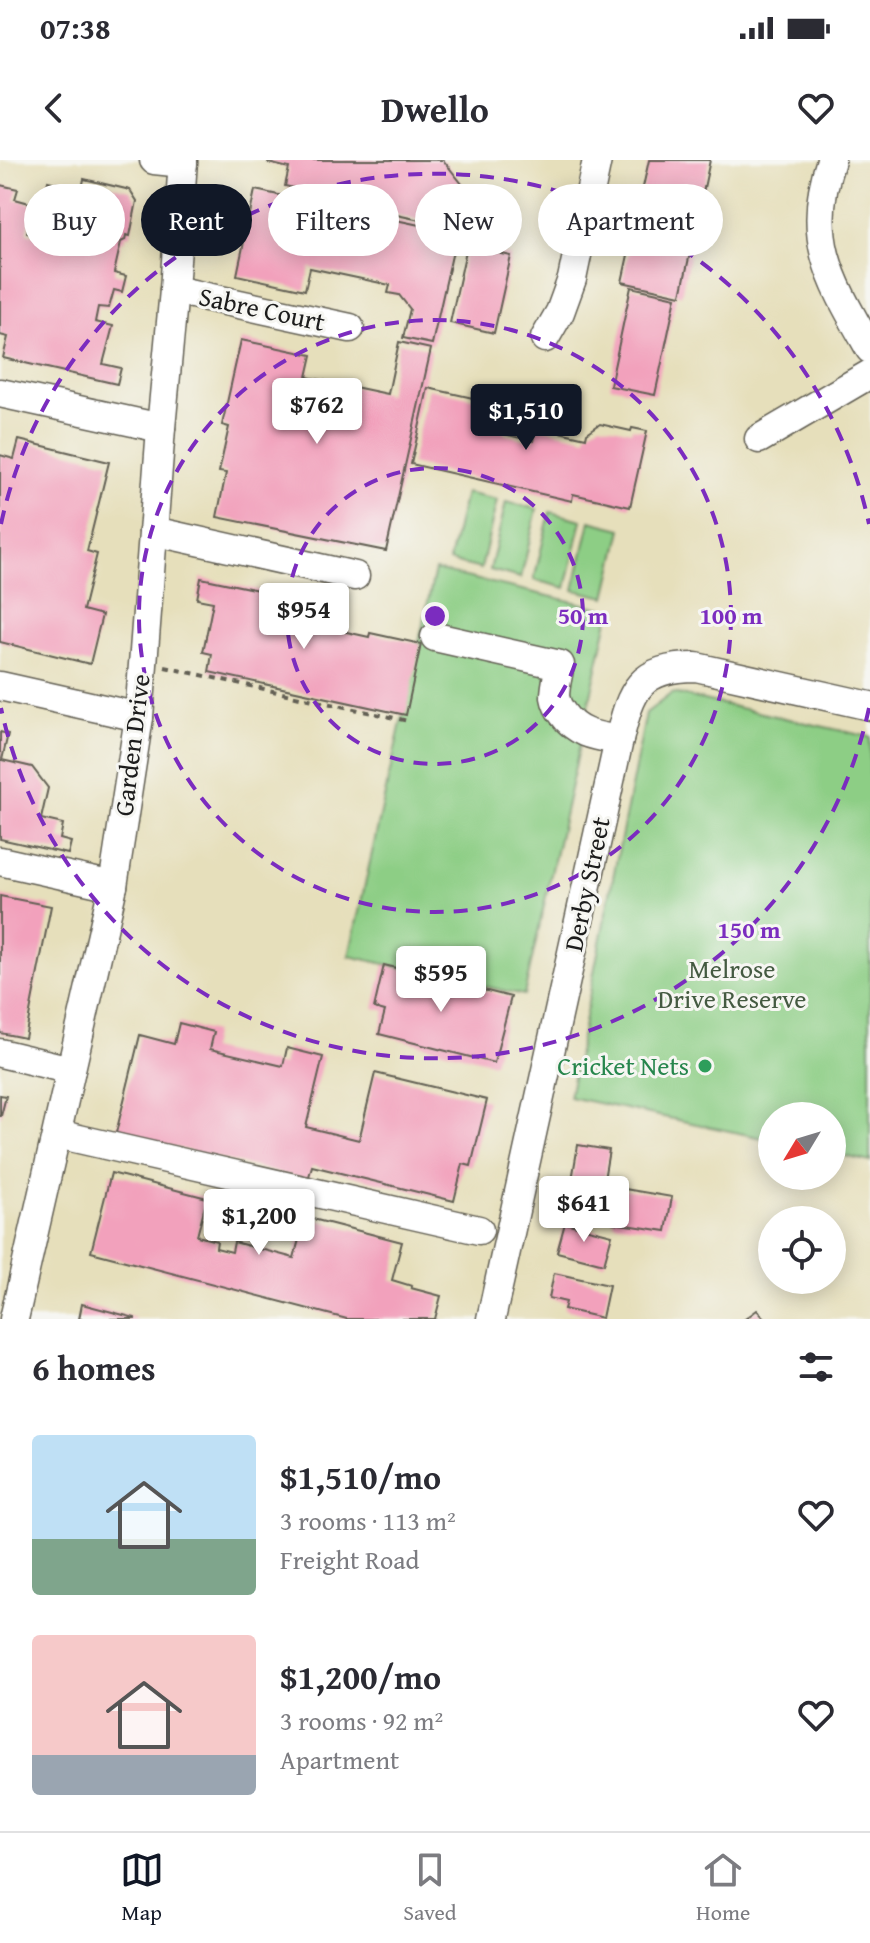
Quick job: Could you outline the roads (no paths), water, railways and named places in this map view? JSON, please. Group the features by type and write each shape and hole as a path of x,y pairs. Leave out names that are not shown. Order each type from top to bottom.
{"street":[{"path":"154,160 183,162"},
{"path":"545,338 560,312 572,279 597,160"},
{"path":"831,160 824,180 820,210 821,241 837,292 870,349"},
{"name":"Garden Drive","path":"14,1319 113,886 139,717 183,162"},
{"name":"Sabre Court","path":"174,290 350,328"},
{"path":"759,439 870,374"},
{"path":"0,393 161,428"},
{"path":"153,531 355,576"},
{"path":"435,637 560,665 555,694 564,716 583,732 619,740"},
{"name":"Derby Street","path":"491,1319 619,740 627,705 634,693 646,680 661,671 674,667 696,667 870,706"},
{"path":"0,686 139,717"},
{"path":"0,861 113,886"},
{"path":"0,1053 71,1070"},
{"path":"57,1134 479,1230"}],"place":[{"name":"Cricket Nets","path":"705,1066"}],"park label":[{"name":"Melrose Drive Reserve","path":"732,984"}]}
